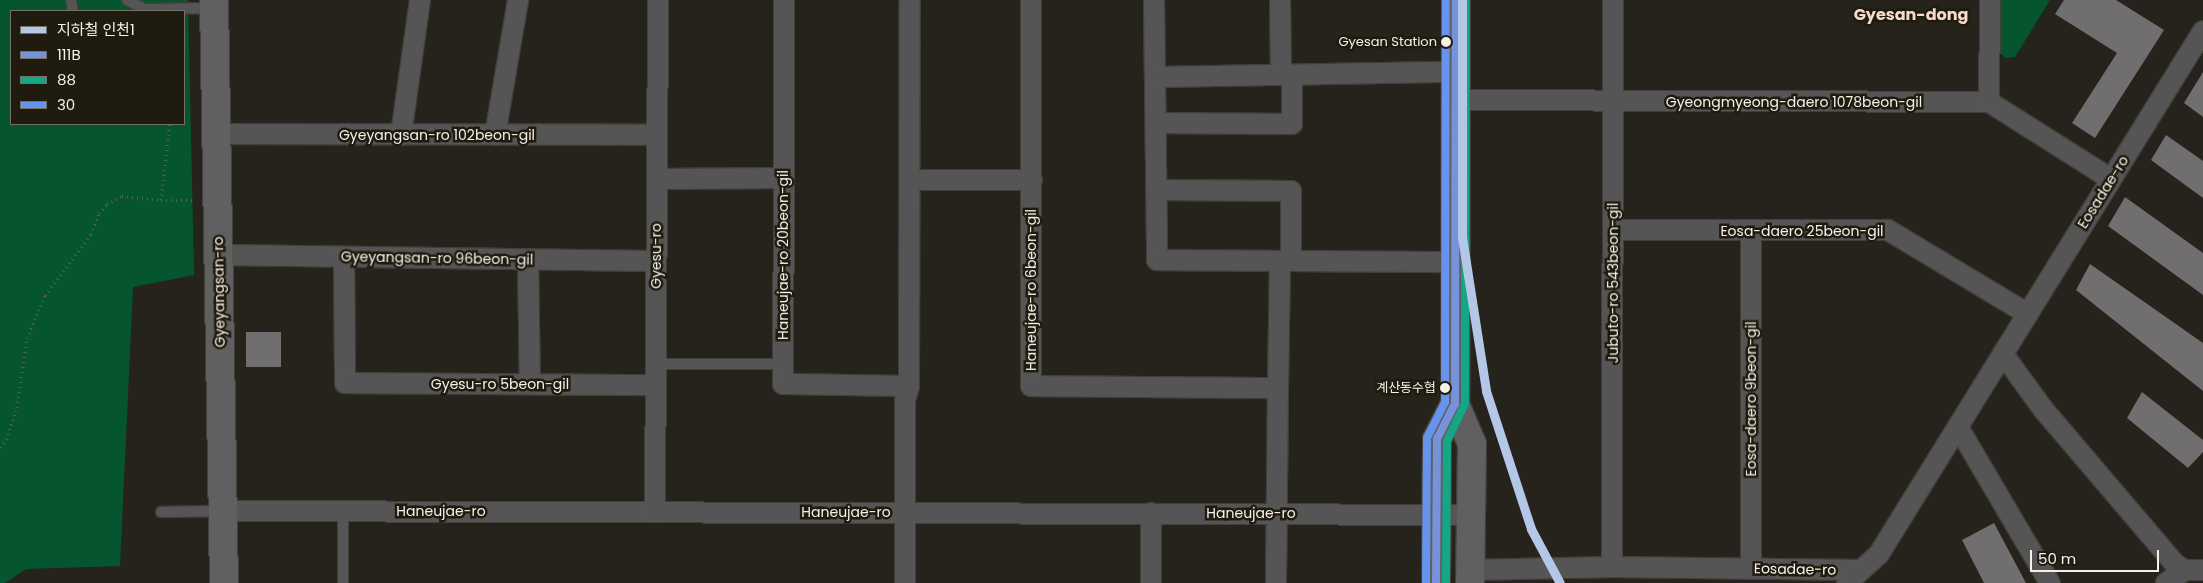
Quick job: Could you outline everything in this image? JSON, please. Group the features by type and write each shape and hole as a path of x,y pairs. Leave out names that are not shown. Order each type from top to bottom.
{"street":[{"path":"401,135 420,0"},
{"path":"495,135 518,0"},
{"name":"Gyesu-ro","path":"654,512 658,0"},
{"name":"Haneujae-ro 20beon-gil","path":"784,0 783,384 909,386"},
{"path":"905,583 905,400 909,386 910,0"},
{"name":"Haneujae-ro 6beon-gil","path":"1031,0 1031,386 1278,388"},
{"path":"1154,0 1157,260 1455,262"},
{"path":"1156,123 1292,124 1280,0"},
{"path":"1456,0 1454,404 1472,444 1470,577"},
{"name":"Jubuto-ro 543beon-gil","path":"1612,567 1614,0"},
{"path":"1990,0 1989,102 2111,179"},
{"name":"Gyeyangsan-ro","path":"214,4 224,583"},
{"name":"Eosadae-ro","path":"1470,577 1612,567 1751,568 1854,576 1879,554 2203,31"},
{"path":"1155,77 1456,72"},
{"name":"Gyeongmyeong-daero 1078beon-gil","path":"1455,100 1989,102"},
{"name":"Gyeyangsan-ro 102beon-gil","path":"216,134 657,135"},
{"path":"657,179 783,178"},
{"path":"910,180 1032,180"},
{"path":"1156,190 1291,191 1278,388 1276,583"},
{"name":"Eosa-daero 25beon-gil","path":"1613,230 1888,230 2028,314"},
{"name":"Eosa-daero 9beon-gil","path":"1751,230 1751,568"},
{"name":"Gyeyangsan-ro 96beon-gil","path":"218,255 656,261"},
{"name":"Gyesu-ro 5beon-gil","path":"344,257 345,383 655,385"},
{"path":"528,260 530,384"},
{"path":"2003,354 2043,409 2174,564 2194,570"},
{"path":"1436,583 1437,439 1454,404"},
{"path":"1958,427 2050,583"},
{"name":"Haneujae-ro","path":"222,510 1470,515"},
{"path":"1151,513 1151,583"},
{"path":"2166,583 2194,570"}],"lane":[{"path":"127,0 145,9 214,4"},
{"path":"655,364 783,364"},
{"path":"161,512 222,510"},
{"path":"343,511 343,583"}],"path":[{"path":"161,200 170,125"},
{"path":"0,447 6,439 16,412 27,338 45,295 92,234 99,213 107,204 122,196 161,200 218,200"}],"green space":[{"path":"0,0 188,0 194,275 133,287 120,566 26,569 5,583 0,583"},
{"path":"2001,0 2050,0 2015,57 2006,58 2001,54"}],"building":[{"path":"2064,0 2116,0 2164,30 2095,138 2072,123 2117,53 2055,14"},
{"path":"2203,72 2203,117 2184,103"},
{"path":"2166,135 2203,161 2203,198 2151,160"},
{"path":"2125,197 2203,253 2203,295 2108,226"},
{"path":"2090,264 2203,343 2203,391 2076,290"},
{"path":"246,332 281,332 281,367 246,367"},
{"path":"2142,392 2203,440 2203,452 2188,468 2127,418"},
{"path":"1994,523 2026,583 1984,583 1962,540"}],"metro line":[{"name":"인천1","path":"1462,0 1462,237 1486,391 1531,529 1560,583"}],"transit line":[{"name":"30","path":"1426,583 1427,438 1445,402 1446,0"},
{"name":"111B","path":"1436,583 1437,439 1455,404 1456,0"},
{"name":"88","path":"1446,583 1447,441 1465,404 1466,0"}],"place":[{"name":"Gyesan Station","path":"1446,42"},
{"name":"계산동수협","path":"1445,388"}],"district":[{"name":"Gyesan-dong","path":"1911,15"}]}
